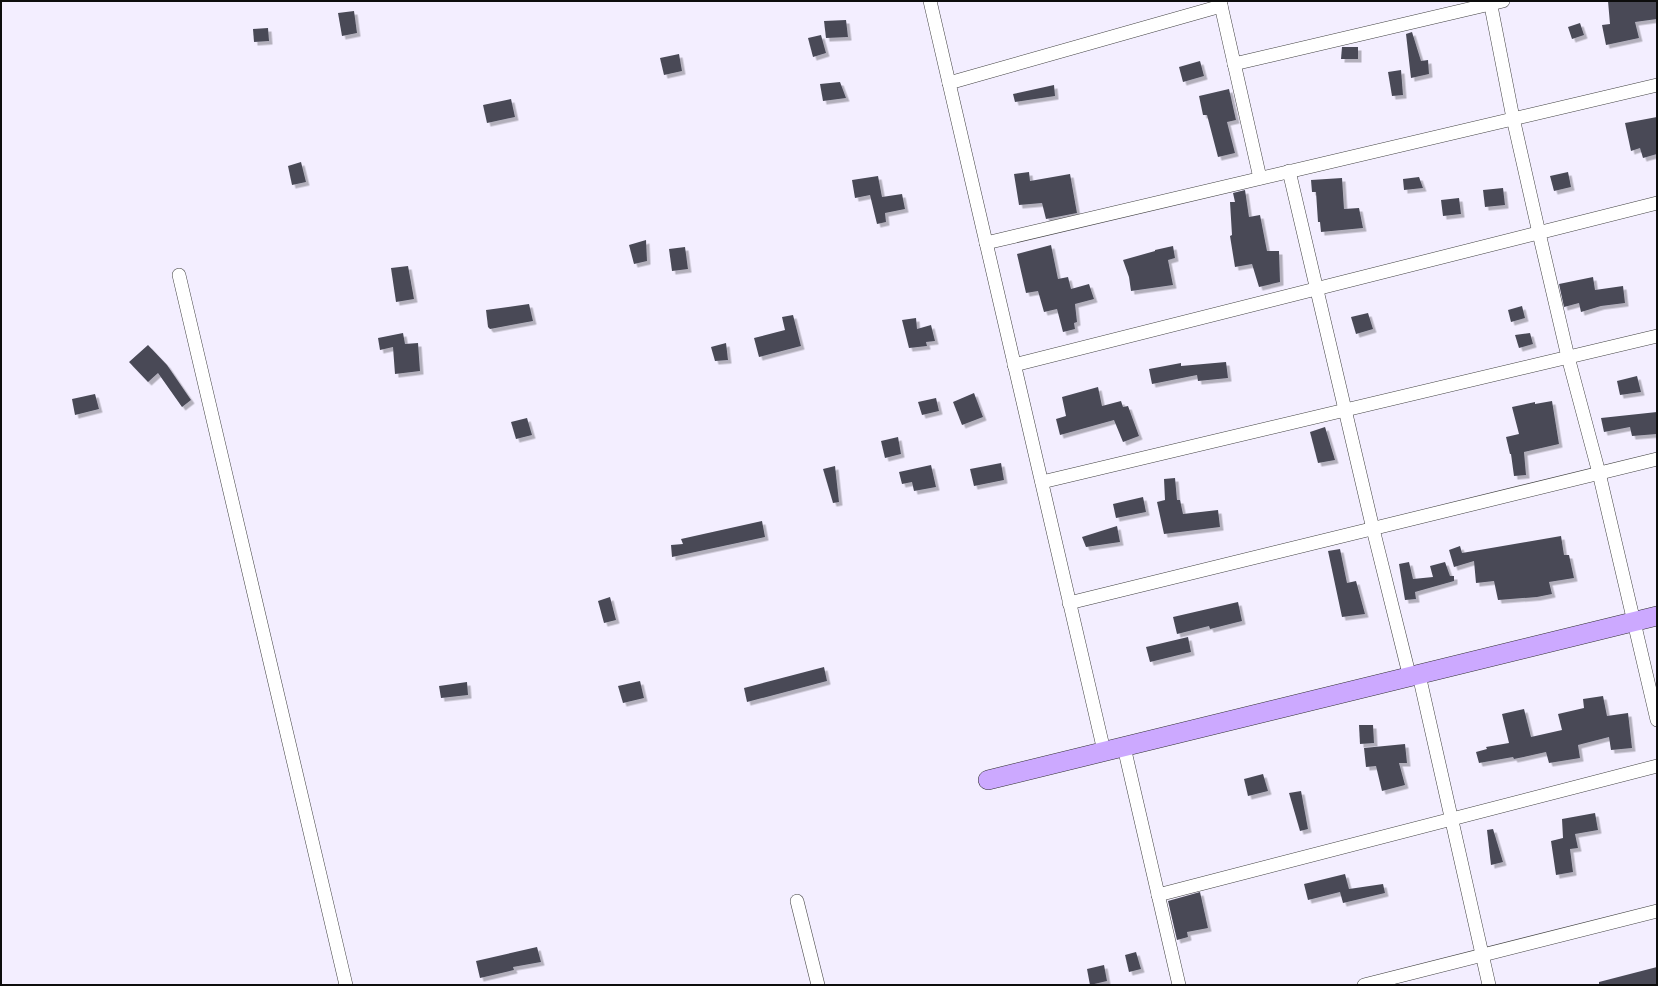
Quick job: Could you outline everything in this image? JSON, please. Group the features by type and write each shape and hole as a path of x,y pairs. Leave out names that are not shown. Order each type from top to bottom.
{"street":[{"path":"930,1 1104,752"},
{"path":"1234,64 1495,2 1513,118 1568,357 1599,473 1657,720"},
{"path":"949,83 1221,4 1260,178"},
{"path":"986,243 1657,85"},
{"path":"1289,171 1373,528 1452,819 1489,985"},
{"path":"1014,365 1657,203"},
{"path":"179,275 346,985"},
{"path":"1042,482 1657,336"},
{"path":"1070,603 1657,459"},
{"path":"988,780 1414,677 1657,616"},
{"path":"1124,747 1179,985"},
{"path":"1158,895 1657,766"},
{"path":"797,901 818,985"},
{"path":"1364,985 1657,911"}],"building":[{"path":"1608,1 1657,1 1657,19 1635,22 1639,38 1606,45 1602,25 1610,24"},
{"path":"354,11 357,33 342,36 338,13"},
{"path":"846,20 848,37 826,38 824,21"},
{"path":"1580,23 1584,35 1572,39 1568,27"},
{"path":"268,28 269,41 254,42 253,29"},
{"path":"1412,32 1421,61 1428,60 1429,74 1411,78 1406,34"},
{"path":"821,35 826,53 813,57 808,38"},
{"path":"1342,47 1358,47 1358,59 1341,59"},
{"path":"679,54 682,71 664,75 660,58"},
{"path":"1200,61 1204,76 1183,82 1179,67"},
{"path":"1401,70 1403,95 1392,96 1388,72"},
{"path":"840,82 846,98 823,101 820,84"},
{"path":"1054,85 1055,96 1015,102 1013,94"},
{"path":"1229,89 1236,120 1227,122 1235,153 1218,157 1207,115 1203,115 1199,96"},
{"path":"511,99 515,117 487,123 483,105"},
{"path":"1657,117 1657,154 1643,158 1640,148 1631,151 1625,123"},
{"path":"301,162 306,182 292,185 288,166"},
{"path":"1029,172 1030,181 1070,174 1077,213 1046,219 1042,203 1019,205 1014,174"},
{"path":"1568,172 1571,187 1554,191 1550,176"},
{"path":"878,176 882,197 902,194 905,209 885,213 886,222 877,224 870,195 855,198 852,180"},
{"path":"1419,177 1423,188 1404,190 1403,179"},
{"path":"1342,178 1344,209 1359,208 1363,228 1321,232 1320,222 1318,222 1316,192 1312,192 1311,180"},
{"path":"1503,188 1505,205 1485,207 1483,190"},
{"path":"1245,190 1249,217 1260,215 1267,251 1279,251 1280,282 1259,287 1252,264 1235,267 1230,236 1232,235 1230,202 1235,202 1233,193"},
{"path":"1459,198 1461,214 1443,216 1441,200"},
{"path":"646,240 647,261 634,264 629,245"},
{"path":"1051,245 1058,279 1068,277 1071,289 1089,284 1094,299 1075,304 1077,322 1074,323 1075,329 1063,332 1057,309 1044,312 1038,291 1026,293 1017,254"},
{"path":"1173,246 1175,258 1168,260 1173,285 1131,291 1129,277 1123,260"},
{"path":"685,247 688,269 672,271 669,249"},
{"path":"408,266 414,299 396,302 391,268"},
{"path":"1593,277 1595,290 1623,286 1625,303 1601,306 1581,312 1579,303 1564,307 1559,284"},
{"path":"529,304 533,321 490,329 488,327 486,310"},
{"path":"1522,306 1525,318 1511,322 1508,310"},
{"path":"1368,313 1373,329 1356,334 1351,317"},
{"path":"793,315 801,346 759,357 754,338 785,330 782,317"},
{"path":"916,318 917,329 931,325 935,341 926,342 927,346 909,348 902,320"},
{"path":"403,333 405,344 418,343 420,371 395,374 393,347 380,350 378,338"},
{"path":"1530,333 1533,344 1519,348 1515,335"},
{"path":"726,343 728,360 715,361 711,347"},
{"path":"148,345 167,365 191,400 182,407 158,373 148,382 129,362"},
{"path":"1226,362 1228,378 1198,381 1197,375 1152,384 1149,369 1181,363 1181,366"},
{"path":"1637,376 1641,392 1620,395 1617,381"},
{"path":"1098,387 1102,406 1121,401 1123,407 1128,406 1139,436 1123,442 1114,420 1060,435 1056,419 1066,416 1062,397"},
{"path":"974,393 983,417 962,425 953,402"},
{"path":"95,394 99,409 75,415 72,399"},
{"path":"936,398 939,411 922,415 918,402"},
{"path":"1552,401 1559,444 1524,452 1526,475 1514,476 1511,454 1506,437 1519,434 1512,407 1535,402 1535,404"},
{"path":"1657,412 1657,434 1632,436 1630,427 1604,432 1601,418"},
{"path":"527,418 532,435 516,439 511,422"},
{"path":"1325,427 1335,460 1318,463 1310,432"},
{"path":"898,437 901,454 885,458 881,441"},
{"path":"1001,463 1004,480 974,486 970,469"},
{"path":"931,465 936,487 914,491 912,482 902,484 899,472"},
{"path":"835,466 839,502 833,503 823,469"},
{"path":"1175,478 1177,500 1180,500 1183,514 1218,510 1220,527 1164,534 1157,502 1165,500 1164,479"},
{"path":"1143,497 1146,512 1116,518 1113,504"},
{"path":"762,521 765,537 672,557 671,545 683,544 681,539"},
{"path":"1117,526 1120,542 1086,547 1082,537"},
{"path":"1561,536 1564,555 1569,555 1574,578 1549,582 1552,594 1537,597 1498,600 1494,581 1476,583 1474,561 1454,567 1449,550 1460,546 1462,553"},
{"path":"1340,549 1347,583 1356,581 1365,614 1342,617 1328,551"},
{"path":"1409,562 1413,579 1433,577 1430,566 1445,562 1450,576 1454,576 1454,581 1415,592 1416,599 1405,600 1399,564"},
{"path":"610,597 616,620 604,623 598,601"},
{"path":"1238,602 1242,621 1210,629 1209,626 1177,634 1173,617"},
{"path":"1188,637 1191,652 1150,662 1146,647"},
{"path":"824,667 827,681 747,702 744,688"},
{"path":"640,681 644,698 623,703 618,686"},
{"path":"467,682 468,695 441,698 439,686"},
{"path":"1603,696 1607,716 1628,713 1632,748 1611,750 1609,737 1578,745 1580,758 1549,763 1546,752 1514,759 1513,757 1479,763 1476,752 1487,749 1486,747 1509,743 1502,714 1524,709 1531,737 1562,730 1558,714 1584,708 1583,699"},
{"path":"1359,725 1373,725 1374,743 1360,744"},
{"path":"1405,744 1407,763 1399,763 1405,785 1382,791 1376,766 1366,767 1364,748"},
{"path":"1263,774 1268,791 1248,796 1244,779"},
{"path":"1301,791 1308,829 1300,831 1289,793"},
{"path":"1595,813 1598,830 1575,834 1578,848 1570,849 1573,872 1556,875 1551,841 1563,838 1562,819"},
{"path":"1493,829 1503,862 1491,865 1487,830"},
{"path":"1345,874 1349,889 1383,884 1385,893 1343,903 1340,892 1308,900 1304,884"},
{"path":"1200,892 1208,928 1187,932 1188,937 1177,940 1168,901"},
{"path":"537,947 541,962 513,967 514,970 480,978 476,961"},
{"path":"1136,952 1141,969 1129,972 1125,955"},
{"path":"1104,965 1107,981 1090,985 1087,969"},
{"path":"1657,967 1657,985 1599,985 1599,982"}]}
